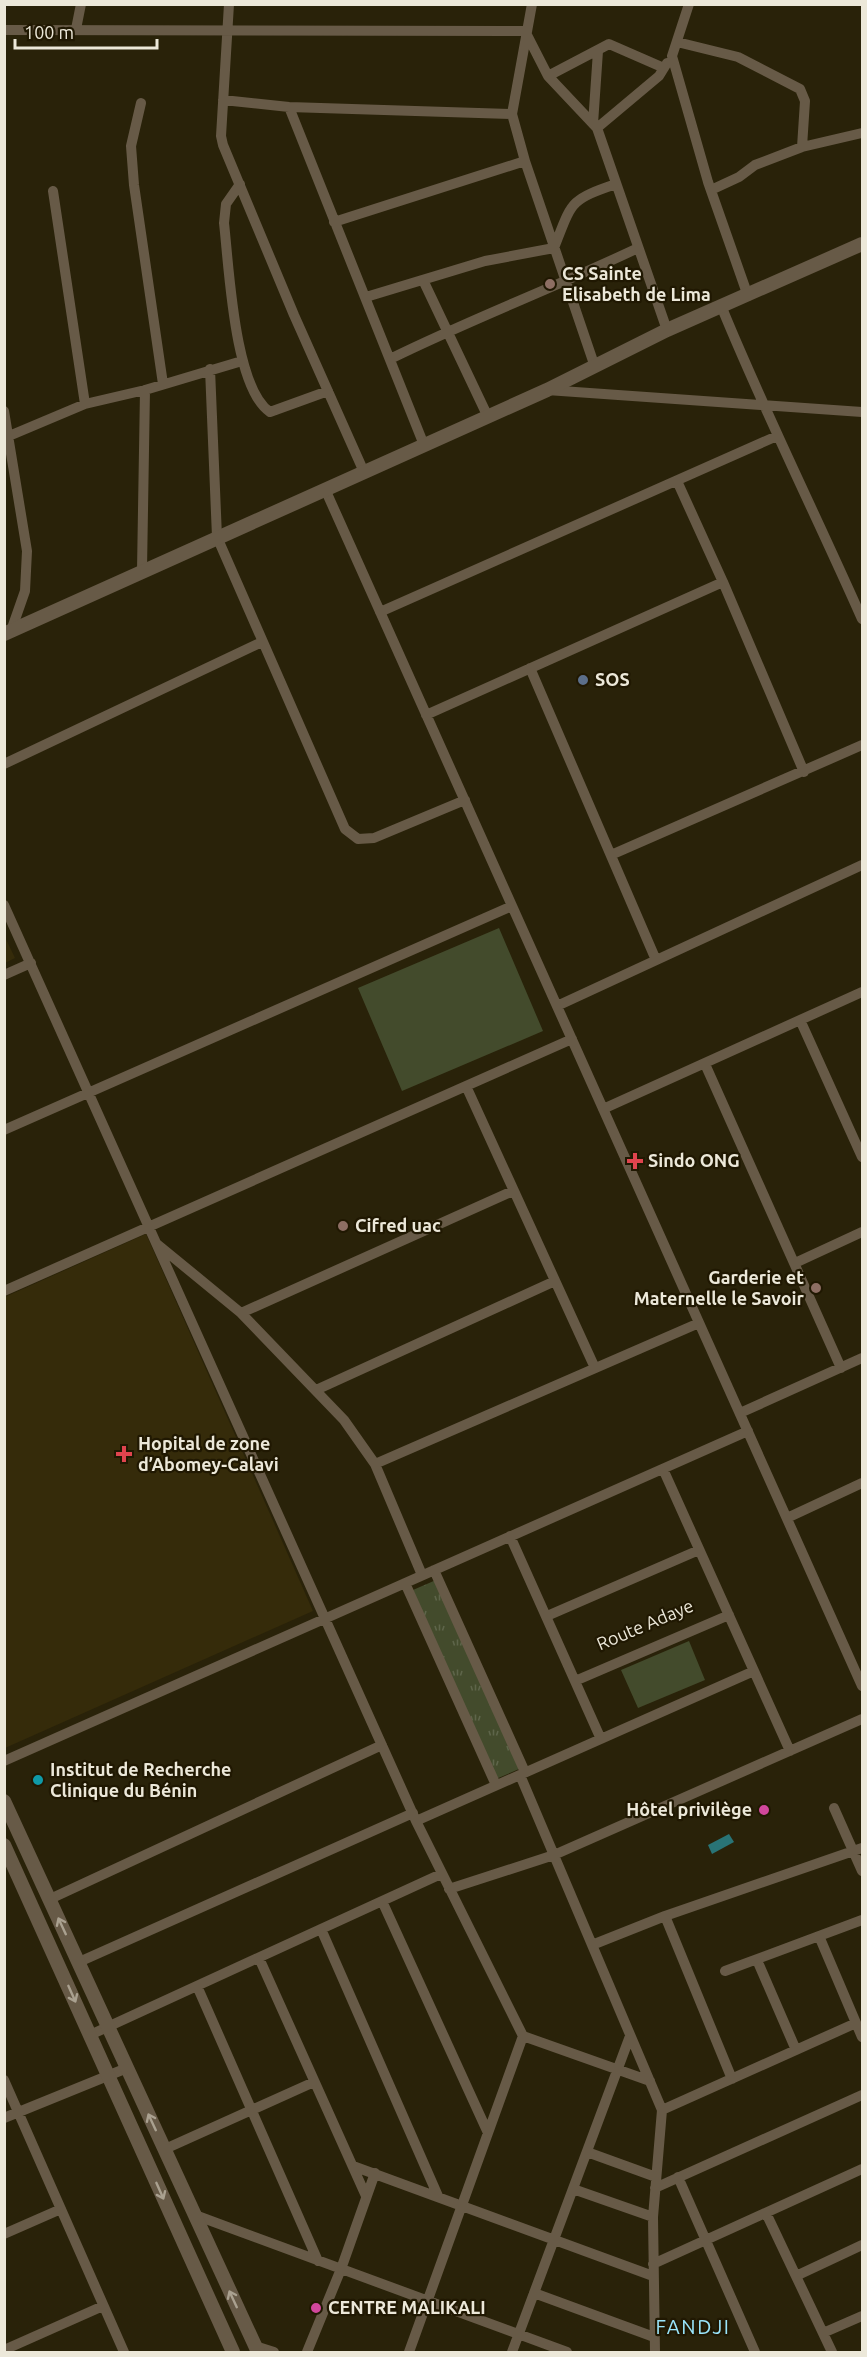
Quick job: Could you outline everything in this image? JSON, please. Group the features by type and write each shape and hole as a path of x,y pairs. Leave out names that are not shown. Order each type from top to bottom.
{"street":[{"path":"76,29 81,4"},
{"path":"229,4 221,136 364,472"},
{"path":"532,4 525,30 512,114 525,160 595,367"},
{"path":"595,126 658,76 672,56 689,4"},
{"path":"4,30 525,30"},
{"path":"525,30 548,76 595,126"},
{"path":"677,42 738,57 800,89 805,101 802,147"},
{"path":"548,76 609,44 614,44 664,68"},
{"path":"598,51 595,126 667,330"},
{"path":"672,56 711,190 748,296"},
{"path":"223,100 289,106 512,114"},
{"path":"141,103 131,146 134,185 163,384"},
{"path":"289,106 424,445"},
{"path":"711,190 740,177 755,165 802,147 862,133"},
{"path":"334,222 525,160"},
{"path":"240,184 226,204 224,223 242,361 261,406 270,412 328,391"},
{"path":"554,248 567,215 582,196 616,184"},
{"path":"52,191 85,404"},
{"path":"8,632 142,570 488,417 595,367 667,330 722,308 862,244"},
{"path":"366,297 485,261 554,248"},
{"path":"390,359 448,330 566,282 638,248"},
{"path":"423,280 488,417"},
{"path":"722,308 762,406 862,619"},
{"path":"9,436 85,404 145,390 242,361"},
{"path":"210,369 217,537 345,829 358,839 374,838 465,800"},
{"path":"142,570 145,390"},
{"path":"547,390 862,412"},
{"path":"4,411 9,436 8,454 27,551 25,591 8,632"},
{"path":"380,612 777,436"},
{"path":"677,481 804,772"},
{"path":"325,489 862,1686"},
{"path":"426,715 723,582"},
{"path":"4,764 262,642"},
{"path":"530,668 656,960"},
{"path":"611,855 862,745"},
{"path":"557,1006 862,865"},
{"path":"4,904 382,1746 441,1874 523,2036 650,2081"},
{"path":"4,1130 512,906"},
{"path":"4,975 31,963"},
{"path":"603,1109 801,1022 862,992"},
{"path":"801,1022 862,1157"},
{"path":"4,1291 572,1039"},
{"path":"705,1064 841,1368"},
{"path":"466,1086 595,1368"},
{"path":"241,1312 513,1191"},
{"path":"795,1263 862,1232"},
{"path":"154,1242 241,1312 344,1420 375,1464 422,1575"},
{"path":"316,1390 555,1281"},
{"path":"375,1464 699,1323"},
{"path":"740,1413 862,1358"},
{"path":"4,1761 748,1431"},
{"path":"663,1469 790,1751"},
{"path":"787,1518 862,1483"},
{"path":"510,1536 576,1676 600,1737"},
{"path":"547,1616 699,1550"},
{"path":"434,1570 662,2110 653,2217 655,2352"},
{"path":"405,1583 496,1785"},
{"path":"576,1676 727,1612"},
{"path":"79,1962 415,1817 522,1774 600,1737 754,1671"},
{"path":"449,1889 554,1855 862,1719"},
{"path":"50,1899 382,1746"},
{"path":"4,1801 256,2349 274,2352"},
{"path":"834,1808 858,1850 862,1871"},
{"path":"4,1845 233,2352"},
{"path":"592,1945 664,1916 858,1850"},
{"path":"90,2035 441,1874"},
{"path":"382,1901 488,2133"},
{"path":"664,1916 732,2079"},
{"path":"725,1971 862,1920"},
{"path":"321,1929 438,2196"},
{"path":"819,1936 862,2037"},
{"path":"259,1958 366,2196"},
{"path":"757,1960 796,2050"},
{"path":"197,1986 318,2261"},
{"path":"662,2110 856,2023"},
{"path":"409,2352 429,2302 523,2036"},
{"path":"512,2352 630,2036"},
{"path":"4,2118 127,2068"},
{"path":"4,2080 124,2352"},
{"path":"165,2149 314,2082"},
{"path":"587,2152 656,2182 678,2177 862,2095"},
{"path":"352,2166 653,2276"},
{"path":"653,2264 862,2169"},
{"path":"307,2352 341,2269 375,2173"},
{"path":"678,2177 751,2351"},
{"path":"573,2189 653,2217"},
{"path":"4,2234 61,2209"},
{"path":"766,2213 832,2352"},
{"path":"195,2215 567,2352"},
{"path":"796,2276 862,2245"},
{"path":"534,2293 654,2337"},
{"path":"4,2350 103,2306"},
{"path":"823,2334 862,2316"}],"shaded area":[{"path":"4,935 15,958 5,963 4,963"},
{"name":"Hopital de zone d’Abomey-Calavi","path":"146,1234 313,1611 5,1748 5,1297"}],"green space":[{"path":"499,928 543,1031 402,1091 358,988"},
{"path":"436,1580 519,1769 496,1779 413,1590"},
{"path":"689,1641 705,1680 638,1708 621,1670"}],"water":[{"path":"729,1834 734,1842 712,1854 708,1845"}],"place":[{"name":"CS Sainte Elisabeth de Lima","path":"550,284"},
{"name":"SOS","path":"583,680"},
{"name":"Sindo ONG","path":"635,1161"},
{"name":"Cifred uac","path":"343,1226"},
{"name":"Garderie et Maternelle le Savoir","path":"816,1288"},
{"name":"Hopital de zone d’Abomey-Calavi","path":"124,1454"},
{"name":"Institut de Recherche Clinique du Bénin","path":"38,1780"},
{"name":"Hôtel privilège","path":"764,1810"},
{"name":"CENTRE MALIKALI","path":"316,2308"}],"district":[{"name":"FANDJI","path":"693,2327"}]}
